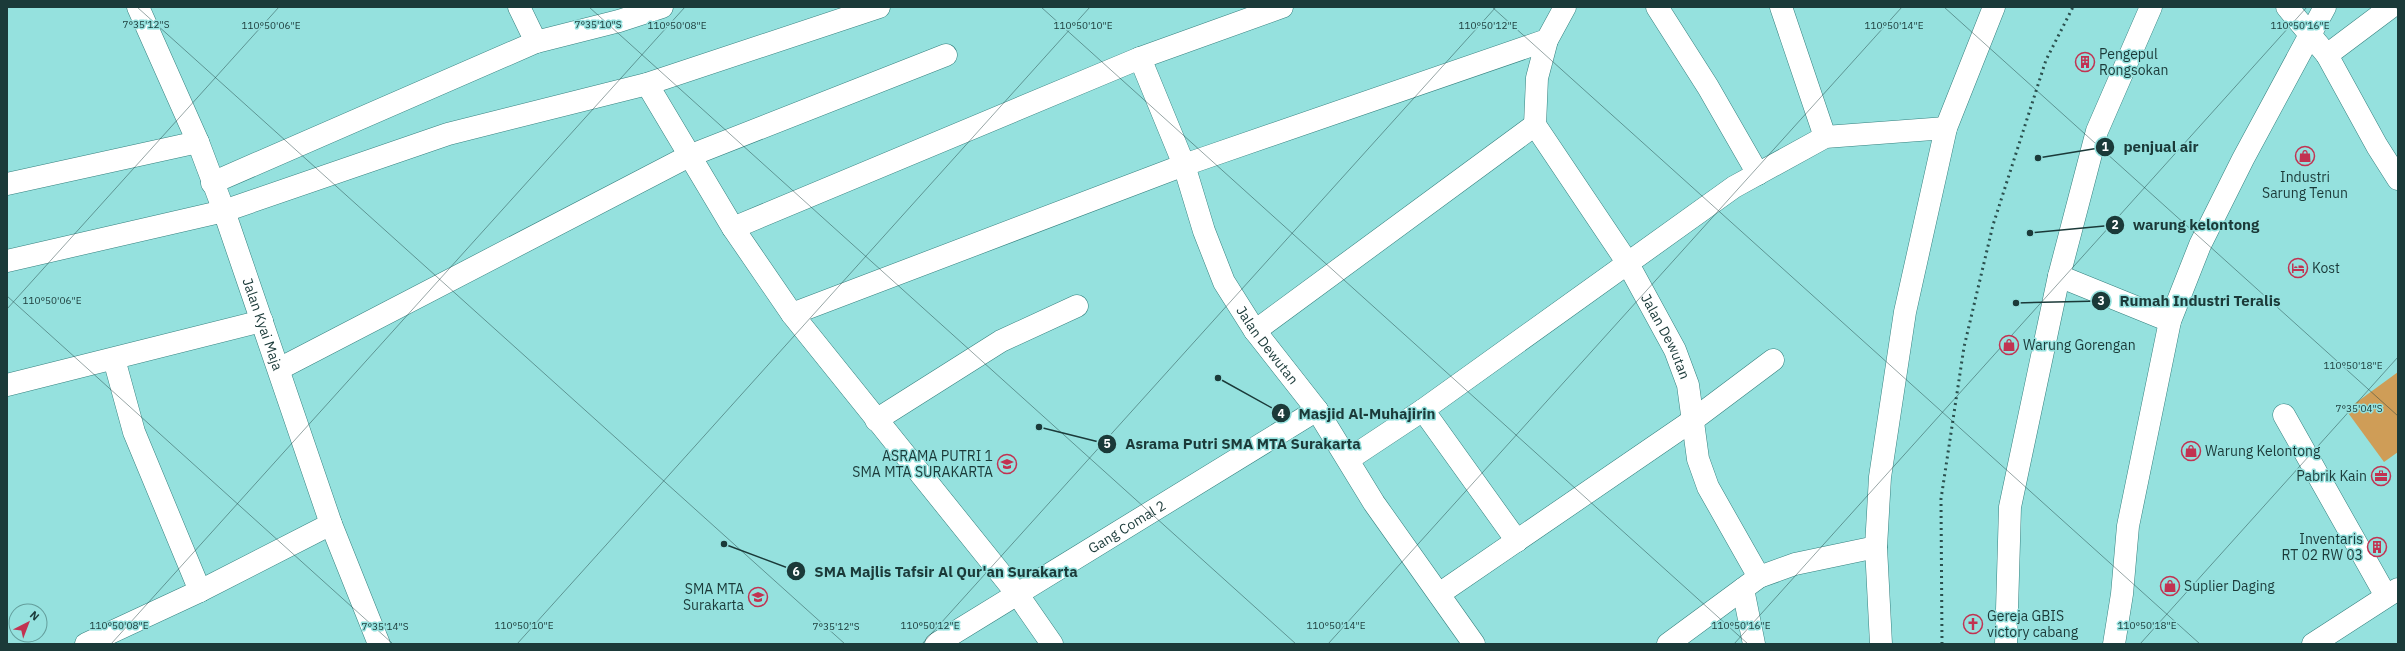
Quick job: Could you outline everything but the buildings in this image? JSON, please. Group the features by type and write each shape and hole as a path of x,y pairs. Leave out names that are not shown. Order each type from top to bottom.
{"street":[{"name":"Jalan Kyai Maja","path":"138,7 198,142 212,183 224,211 331,524 379,644"},
{"path":"519,7 536,42"},
{"path":"212,183 536,42 620,21 662,7"},
{"path":"7,261 224,211 448,134 646,84 879,7"},
{"path":"733,228 1140,58 1282,7"},
{"path":"1256,331 1535,125 1537,78 1547,40 1566,7"},
{"path":"1657,7 1708,87 1758,174"},
{"path":"1781,7 1825,137"},
{"path":"1881,644 1876,547 1880,477 1905,312 1946,128 1994,7"},
{"path":"2006,644 2010,507 2059,276 2096,131 2151,7"},
{"path":"2287,7 2327,55 2377,146 2398,179"},
{"path":"2114,644 2122,594 2128,526 2170,322 2200,245 2243,159 2325,7"},
{"path":"2327,55 2391,7"},
{"path":"792,314 1184,164 1547,40"},
{"path":"279,369 689,156 946,55"},
{"name":"Jalan Dewutan","path":"1140,58 1184,164 1204,231 1224,282 1256,331 1317,410 1349,459 1374,502 1474,644"},
{"path":"646,84 733,228 792,314 1018,595 1052,644"},
{"name":"Jalan Dewutan","path":"1535,125 1627,262 1675,350 1688,385 1698,459 1708,487 1751,583 1754,644"},
{"path":"1349,459 1423,410 1627,262 1734,187 1825,137 1946,128"},
{"path":"7,184 198,142"},
{"path":"2059,276 2170,322"},
{"path":"876,420 1001,341 1077,306"},
{"path":"7,385 262,321"},
{"path":"114,359 134,432 200,591"},
{"path":"1439,594 1693,420 1773,360"},
{"name":"Gang Comal 2","path":"936,644 1317,410"},
{"path":"1423,410 1517,541"},
{"path":"2284,415 2392,592 2313,644"},
{"path":"86,644 200,591 331,524"},
{"path":"1668,644 1751,583 1795,564 1876,547"}],"shaded area":[{"path":"2398,372 2398,452 2384,462 2346,410"}],"railway":[{"path":"1942,644 1941,499 1964,347 1993,225 2046,60 2073,7"}],"place":[{"name":"Pengepul Rongsokan","path":"2085,62"},
{"name":"Industri Sarung Tenun","path":"2305,156"},
{"name":"penjual air","path":"2038,158"},
{"name":"warung kelontong","path":"2030,233"},
{"name":"Kost","path":"2298,268"},
{"name":"Rumah Industri Teralis","path":"2016,303"},
{"name":"Warung Gorengan","path":"2009,345"},
{"name":"Masjid Al-Muhajirin","path":"1218,378"},
{"name":"Asrama Putri SMA MTA Surakarta","path":"1039,427"},
{"name":"Warung Kelontong","path":"2191,451"},
{"name":"ASRAMA PUTRI 1 SMA MTA SURAKARTA","path":"1007,464"},
{"name":"Pabrik Kain","path":"2381,476"},
{"name":"SMA Majlis Tafsir Al Qur'an Surakarta","path":"724,544"},
{"name":"Inventaris RT 02 RW 03","path":"2377,547"},
{"name":"Suplier Daging","path":"2170,586"},
{"name":"SMA MTA Surakarta","path":"758,597"},
{"name":"Gereja GBIS victory cabang","path":"1973,624"}]}
